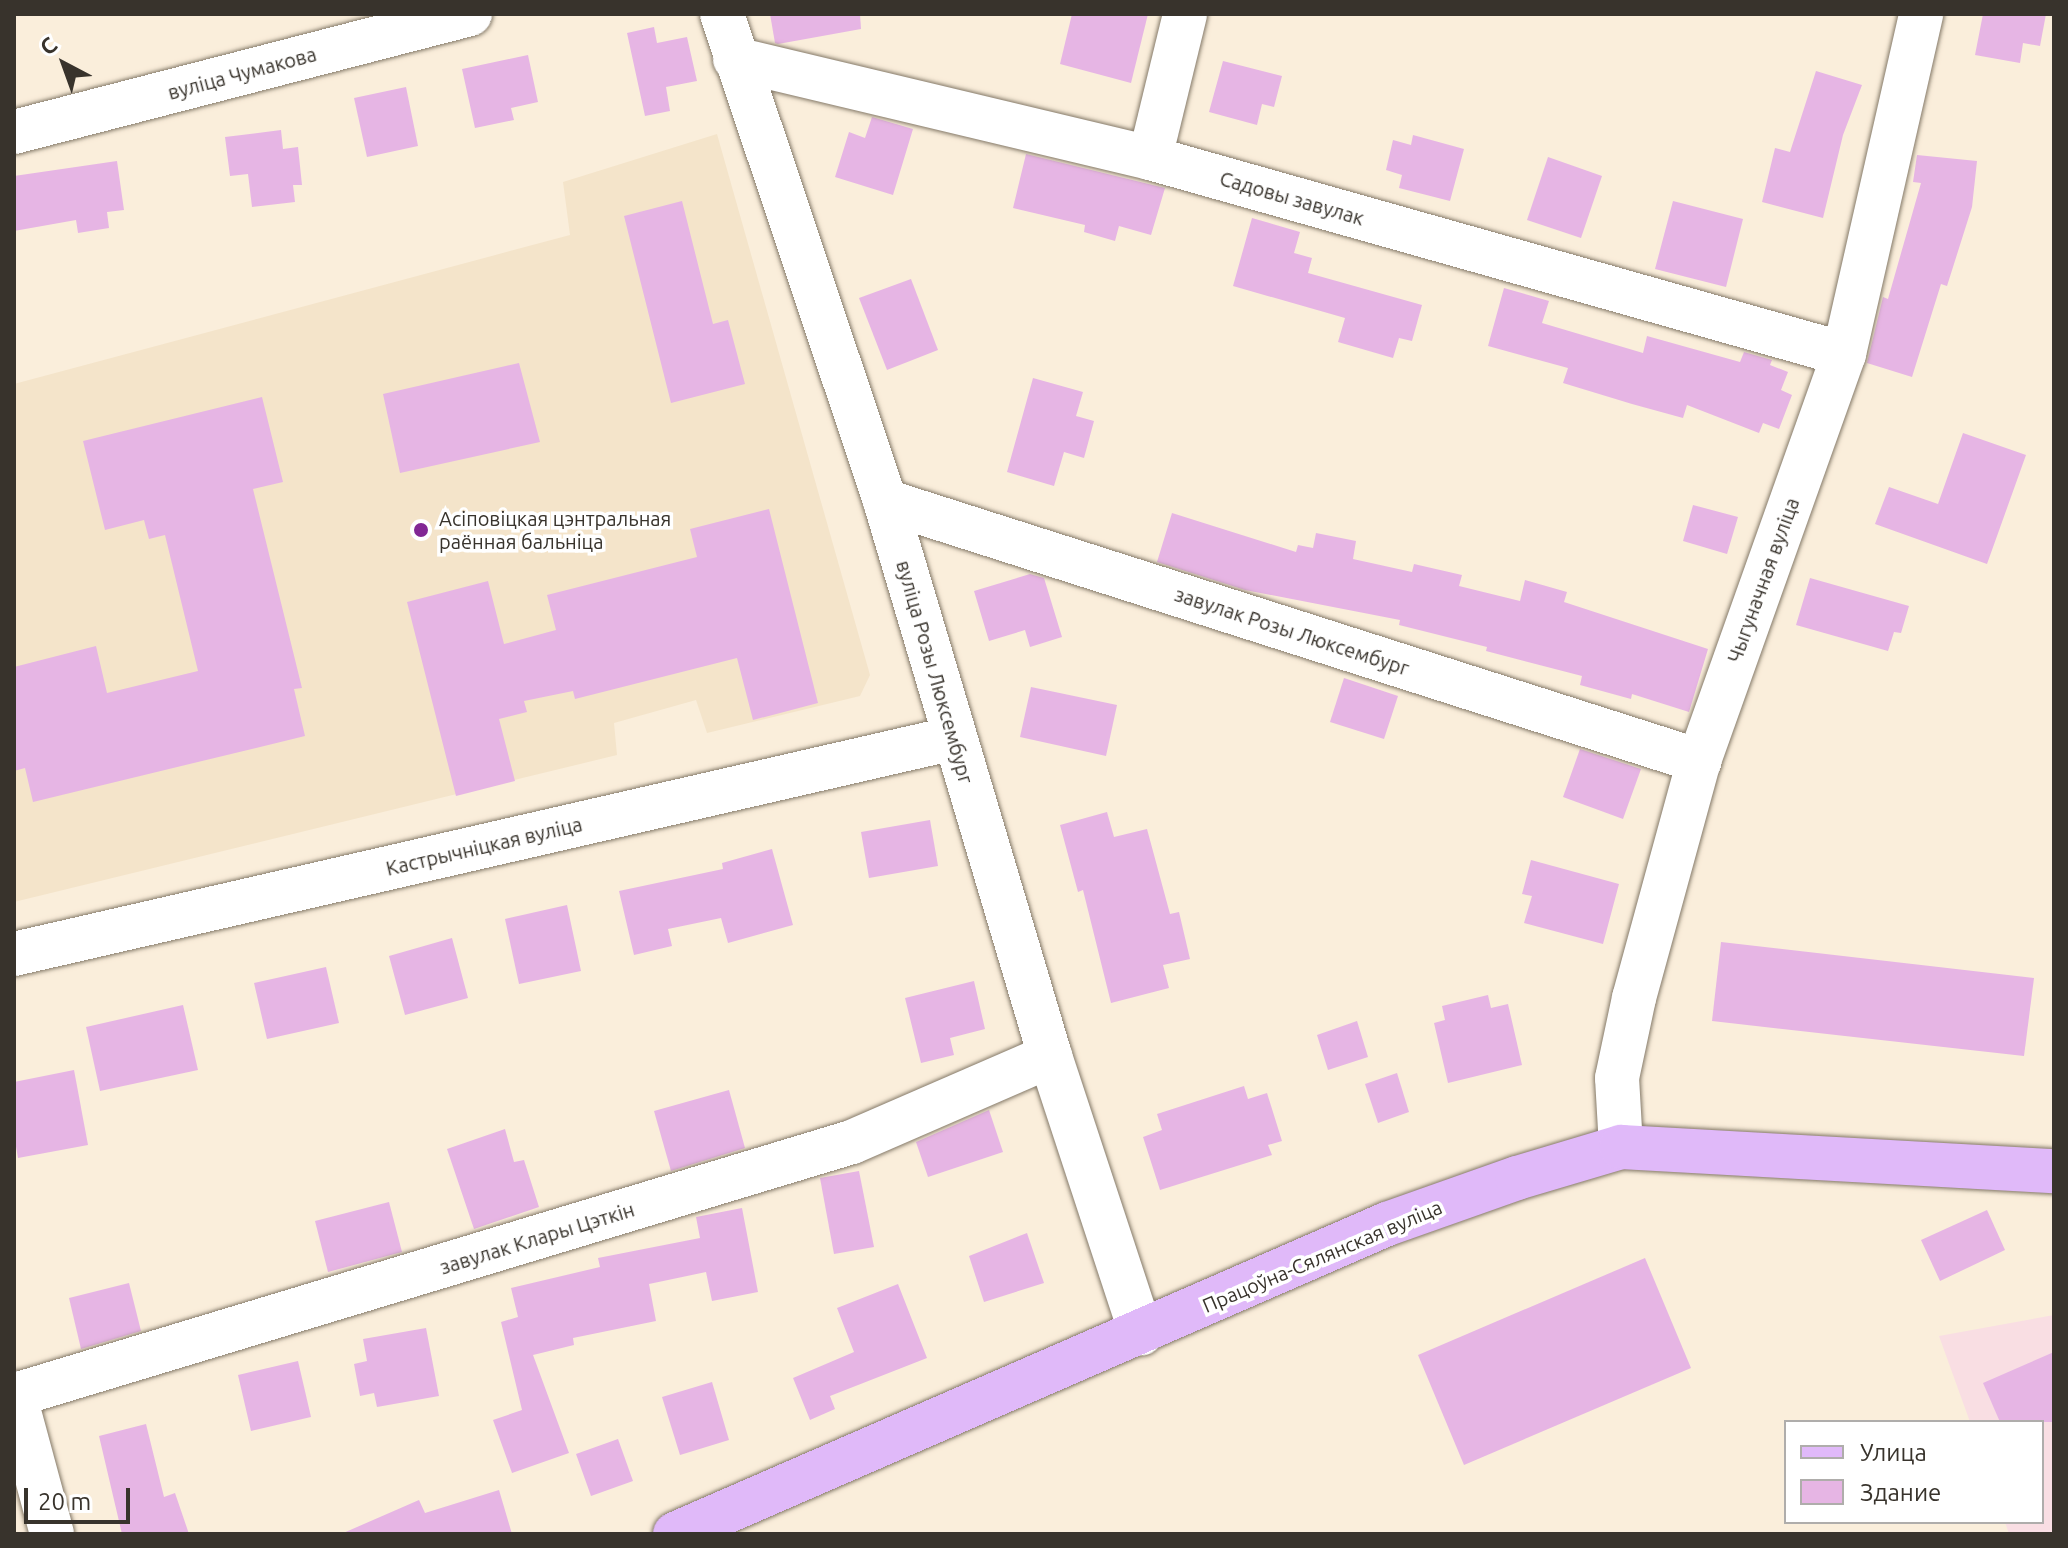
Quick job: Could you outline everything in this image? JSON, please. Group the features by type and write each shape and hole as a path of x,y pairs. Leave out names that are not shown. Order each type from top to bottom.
{"main road":[{"name":"Працоўна-Сялянская вуліца","path":"675,1534 1387,1224 1517,1178 1621,1147 2054,1171"}],"street":[{"name":"вуліца Чумакова","path":"14,132 470,14"},
{"name":"вуліца Розы Люксембург","path":"722,14 885,501 1050,1056 1141,1333"},
{"path":"1150,158 1185,14"},
{"name":"Чыгуначная вуліца","path":"1621,1147 1617,1078 1634,998 1699,761 1844,354 1921,14"},
{"name":"Садовы завулак","path":"735,59 1150,158 1844,354"},
{"name":"завулак Розы Люксембург","path":"885,501 1699,761"},
{"name":"Кастрычніцкая вуліца","path":"14,954 954,738"},
{"name":"завулак Клары Цэткін","path":"14,1394 852,1142 1050,1056"},
{"path":"14,1394 52,1534"}],"shaded area":[{"name":"Асіповіцкая цэнтральная раённая бальніца","path":"717,134 870,675 860,696 707,733 696,700 614,723 617,755 14,902 14,384 570,235 563,182"},
{"path":"2054,1315 2054,1534 2009,1534 2006,1524 2044,1524 2044,1420 1969,1420 1939,1336"}],"building":[{"path":"770,14 860,14 861,29 778,44 775,43"},
{"path":"1072,14 1148,14 1131,83 1060,64"},
{"path":"1983,14 2046,14 2040,46 2023,43 2020,63 1975,55"},
{"path":"654,27 657,43 687,37 697,81 666,87 670,111 645,116 627,33"},
{"path":"528,55 538,102 511,108 514,120 475,128 462,69"},
{"path":"1223,61 1282,76 1274,107 1262,104 1257,125 1209,112"},
{"path":"1816,71 1862,85 1843,135 1823,218 1762,202 1775,148 1790,152"},
{"path":"406,87 418,146 367,157 354,98"},
{"path":"872,117 913,129 893,195 835,177 849,132 865,138"},
{"path":"281,130 283,149 298,147 302,185 293,185 295,202 252,207 248,174 230,176 225,137"},
{"path":"1413,135 1464,149 1450,201 1399,188 1402,175 1386,170 1393,140 1411,145"},
{"path":"1026,154 1165,188 1151,235 1119,226 1115,241 1084,232 1085,225 1013,208"},
{"path":"1917,155 1977,161 1972,207 1947,286 1941,284 1912,377 1867,363 1883,297 1888,299 1921,183 1913,182"},
{"path":"1548,157 1602,176 1581,238 1527,220"},
{"path":"117,161 124,210 107,212 109,228 78,233 76,220 14,231 14,176"},
{"path":"682,201 713,324 728,320 745,384 671,403 624,216"},
{"path":"1673,201 1743,219 1726,287 1655,269"},
{"path":"1252,218 1300,232 1294,253 1312,258 1308,273 1422,305 1412,341 1399,338 1393,358 1338,342 1345,318 1233,286"},
{"path":"911,279 938,350 887,370 859,298"},
{"path":"1504,288 1549,301 1542,323 1643,353 1647,336 1740,362 1744,352 1772,360 1770,365 1788,372 1781,390 1792,395 1779,429 1763,423 1759,433 1687,405 1683,418 1632,404 1563,383 1568,368 1488,346"},
{"path":"519,363 540,442 400,473 383,394"},
{"path":"1033,378 1083,392 1076,416 1094,421 1084,458 1064,452 1054,486 1007,472"},
{"path":"262,397 283,482 253,489 302,688 294,689 305,736 33,802 25,768 14,771 14,667 96,646 107,693 198,671 165,535 149,539 144,520 105,530 83,441"},
{"path":"1963,433 2026,455 1987,564 1875,524 1889,487 1938,504"},
{"path":"1693,505 1738,517 1727,554 1683,541"},
{"name":"Асіповіцкая цэнтральная раённая бальніца","path":"769,509 818,703 753,720 737,658 575,699 573,691 524,701 527,712 499,719 515,781 456,796 407,602 488,581 504,644 556,630 547,595 697,557 690,529"},
{"path":"1172,513 1296,552 1298,545 1313,548 1316,533 1356,541 1353,559 1412,572 1414,564 1462,575 1459,586 1520,601 1525,580 1567,592 1564,602 1708,649 1689,712 1632,694 1631,699 1580,685 1582,676 1486,651 1487,647 1399,625 1400,620 1245,590 1157,562"},
{"path":"1030,574 1044,578 1062,637 1030,647 1025,630 989,641 974,591"},
{"path":"1810,578 1909,606 1901,633 1894,632 1888,651 1796,625"},
{"path":"1344,678 1398,696 1384,739 1330,722"},
{"path":"1031,687 1117,705 1106,756 1020,737"},
{"path":"1580,749 1641,769 1623,819 1563,797"},
{"path":"1107,812 1114,837 1147,829 1170,914 1179,912 1190,959 1163,965 1169,988 1111,1003 1083,890 1078,892 1060,825"},
{"path":"930,820 938,866 869,878 861,832"},
{"path":"772,849 793,925 728,943 721,918 668,929 672,946 634,955 619,891 723,869 722,863"},
{"path":"1531,860 1619,884 1603,944 1524,923 1532,896 1522,894"},
{"path":"567,905 581,971 519,984 505,919"},
{"path":"452,938 468,998 405,1015 389,956"},
{"path":"1721,942 2034,978 2024,1056 1712,1021"},
{"path":"326,967 339,1023 267,1039 254,983"},
{"path":"974,981 985,1029 950,1038 954,1055 921,1063 905,998"},
{"path":"1488,995 1491,1008 1508,1004 1522,1065 1448,1083 1434,1023 1445,1020 1442,1006"},
{"path":"183,1005 198,1070 100,1091 86,1027"},
{"path":"1357,1021 1368,1057 1328,1070 1317,1035"},
{"path":"74,1070 88,1145 18,1158 14,1135 14,1082"},
{"path":"1397,1073 1409,1112 1378,1123 1365,1084"},
{"path":"1244,1086 1248,1099 1267,1093 1282,1141 1268,1145 1272,1155 1160,1190 1143,1137 1162,1130 1157,1114"},
{"path":"729,1090 745,1148 671,1171 654,1111"},
{"path":"989,1110 1003,1152 928,1177 916,1142"},
{"path":"505,1129 514,1162 524,1160 539,1207 474,1229 447,1149"},
{"path":"859,1171 874,1247 834,1254 820,1178"},
{"path":"389,1202 402,1252 328,1272 315,1221"},
{"path":"742,1208 758,1292 712,1301 706,1272 649,1284 656,1321 573,1338 574,1345 533,1355 569,1453 512,1473 493,1420 522,1410 501,1322 518,1317 511,1288 600,1267 598,1258 700,1238 696,1217"},
{"path":"1987,1210 2005,1250 1940,1281 1921,1240"},
{"path":"1027,1233 1044,1283 984,1302 969,1256"},
{"path":"1645,1258 1691,1368 1464,1465 1418,1355"},
{"path":"129,1283 141,1331 81,1349 69,1298"},
{"path":"898,1284 927,1358 830,1396 835,1409 810,1420 793,1378 854,1352 837,1308"},
{"path":"426,1328 439,1396 377,1407 374,1393 360,1396 354,1364 367,1361 363,1339"},
{"path":"2054,1352 2054,1422 1999,1420 1983,1383"},
{"path":"298,1361 311,1417 251,1431 238,1375"},
{"path":"712,1382 729,1440 680,1455 662,1397"},
{"path":"146,1424 164,1497 175,1493 189,1534 122,1534 99,1436"},
{"path":"618,1439 633,1481 591,1496 576,1454"},
{"path":"499,1490 512,1534 341,1534 419,1500 425,1513"}],"place":[{"name":"Асіповіцкая цэнтральная раённая бальніца","path":"421,530"}]}
